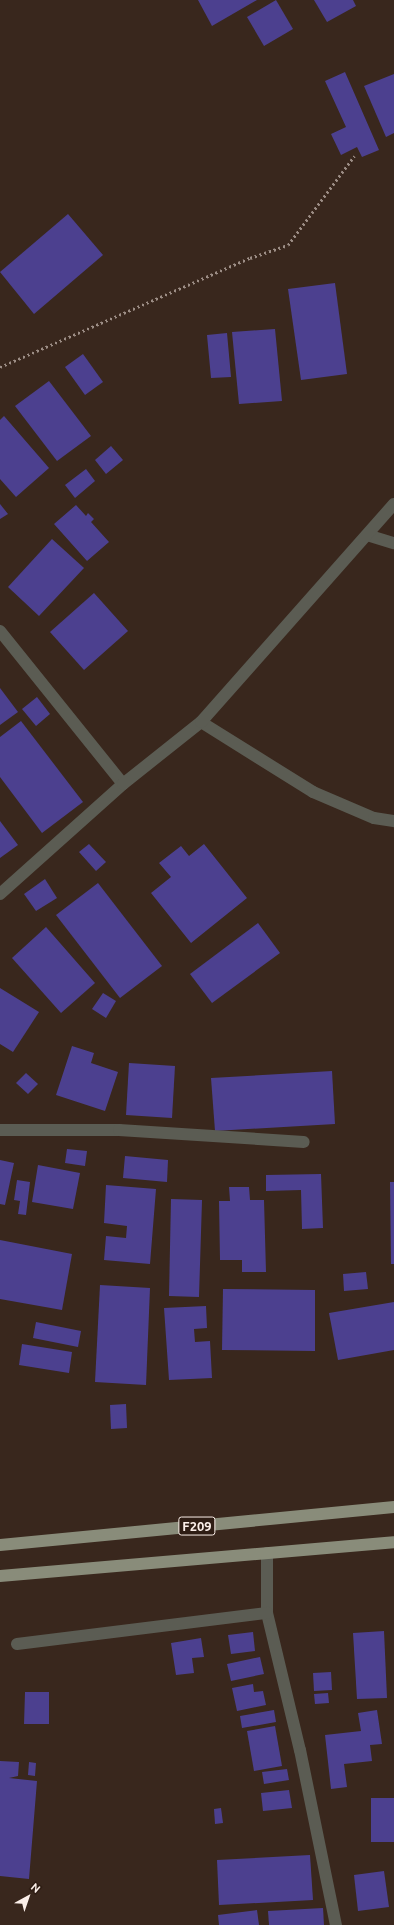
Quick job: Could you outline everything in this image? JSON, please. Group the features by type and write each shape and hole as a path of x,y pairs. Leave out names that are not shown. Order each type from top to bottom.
{"main road":[{"name":"F209","path":"0,1545 394,1507"},
{"name":"F209","path":"0,1576 394,1542"}],"street":[{"path":"0,894 123,784 201,722 368,536 394,504"},
{"path":"368,536 394,543"},
{"path":"0,631 123,784"},
{"path":"201,722 313,792 374,818 394,821"},
{"path":"0,1130 119,1130 304,1142"},
{"path":"267,1553 267,1613 300,1750 336,1925"},
{"path":"17,1644 267,1613"}],"path":[{"path":"0,367 250,258 288,245 354,156"}],"building":[{"path":"198,0 257,0 212,26"},
{"path":"276,0 293,29 264,46 247,17"},
{"path":"314,0 353,0 356,6 327,22"},
{"path":"345,72 379,150 362,157 357,147 341,155 331,134 346,127 325,81"},
{"path":"394,74 394,133 386,137 364,86"},
{"path":"68,214 103,255 34,314 0,272"},
{"path":"335,283 347,374 301,380 288,289"},
{"path":"275,329 282,401 239,404 232,332"},
{"path":"227,333 231,377 211,378 207,335"},
{"path":"83,354 103,382 85,395 65,367"},
{"path":"49,381 91,436 57,461 15,406"},
{"path":"4,416 49,468 16,497 0,479 0,420"},
{"path":"111,446 123,460 106,474 95,460"},
{"path":"86,469 95,481 75,498 65,485"},
{"path":"0,504 8,514 0,519"},
{"path":"76,505 86,516 88,513 94,519 91,522 109,542 87,561 54,524"},
{"path":"52,539 84,568 39,616 8,587"},
{"path":"94,593 128,631 84,670 50,632"},
{"path":"0,688 18,712 0,725"},
{"path":"37,697 50,714 36,726 22,709"},
{"path":"21,721 83,802 42,833 0,777 0,737"},
{"path":"0,821 18,845 0,858"},
{"path":"89,844 106,862 96,871 79,852"},
{"path":"204,844 247,898 191,943 151,893 171,877 159,863 181,846 189,856"},
{"path":"45,879 57,898 36,911 24,894"},
{"path":"98,883 162,966 120,998 56,915"},
{"path":"258,923 280,953 212,1003 190,974"},
{"path":"46,927 95,983 61,1013 12,958"},
{"path":"0,988 39,1012 13,1052 0,1044"},
{"path":"103,993 116,1001 106,1018 92,1009"},
{"path":"72,1046 94,1053 91,1063 118,1072 105,1111 56,1095"},
{"path":"129,1063 175,1066 172,1118 126,1115"},
{"path":"332,1071 335,1124 215,1131 211,1078"},
{"path":"26,1073 38,1084 28,1094 16,1083"},
{"path":"67,1149 87,1151 85,1166 65,1163"},
{"path":"125,1156 168,1160 167,1182 123,1178"},
{"path":"0,1160 14,1163 5,1205 0,1204"},
{"path":"38,1165 80,1173 73,1209 32,1202"},
{"path":"321,1174 323,1228 302,1229 301,1190 266,1191 266,1175"},
{"path":"17,1180 30,1182 26,1215 18,1214 20,1201 14,1200"},
{"path":"390,1182 394,1182 394,1264 391,1264"},
{"path":"106,1185 156,1189 150,1264 104,1260 106,1236 126,1238 127,1226 104,1223"},
{"path":"229,1187 249,1187 250,1200 264,1200 266,1272 242,1272 242,1260 220,1260 219,1201 230,1201"},
{"path":"171,1199 202,1200 199,1297 169,1296"},
{"path":"0,1240 72,1254 62,1310 0,1299"},
{"path":"366,1272 368,1289 344,1291 343,1274"},
{"path":"100,1285 150,1288 146,1385 95,1382"},
{"path":"223,1289 315,1290 315,1351 222,1350"},
{"path":"394,1302 394,1350 338,1360 329,1313"},
{"path":"206,1306 207,1328 194,1329 195,1342 210,1341 212,1378 169,1380 164,1308"},
{"path":"36,1322 81,1331 78,1347 33,1338"},
{"path":"22,1344 72,1352 69,1373 19,1365"},
{"path":"126,1404 127,1428 111,1429 110,1405"},
{"path":"384,1631 387,1698 357,1699 353,1633"},
{"path":"253,1632 255,1651 231,1654 228,1635"},
{"path":"201,1638 204,1657 192,1658 194,1673 176,1675 171,1643"},
{"path":"260,1657 264,1674 231,1681 227,1664"},
{"path":"331,1672 332,1690 314,1691 313,1673"},
{"path":"253,1684 254,1692 263,1691 266,1705 237,1711 232,1688"},
{"path":"25,1692 49,1692 49,1724 24,1724"},
{"path":"328,1693 329,1703 315,1704 314,1694"},
{"path":"274,1710 276,1722 242,1728 240,1716"},
{"path":"377,1710 382,1744 370,1745 372,1761 344,1764 347,1787 331,1789 325,1735 361,1731 358,1713"},
{"path":"275,1726 282,1766 254,1771 247,1731"},
{"path":"0,1761 19,1762 18,1776 9,1778 37,1781 29,1879 0,1876"},
{"path":"29,1762 36,1763 35,1776 28,1775"},
{"path":"287,1769 289,1780 264,1784 262,1772"},
{"path":"289,1790 292,1808 263,1811 261,1793"},
{"path":"371,1798 394,1798 394,1842 371,1842"},
{"path":"221,1808 223,1823 215,1824 214,1809"},
{"path":"310,1855 313,1900 219,1905 217,1860"},
{"path":"384,1871 389,1907 358,1911 354,1875"},
{"path":"323,1908 324,1925 269,1925 268,1911"},
{"path":"257,1910 259,1925 219,1925 218,1915"}]}
